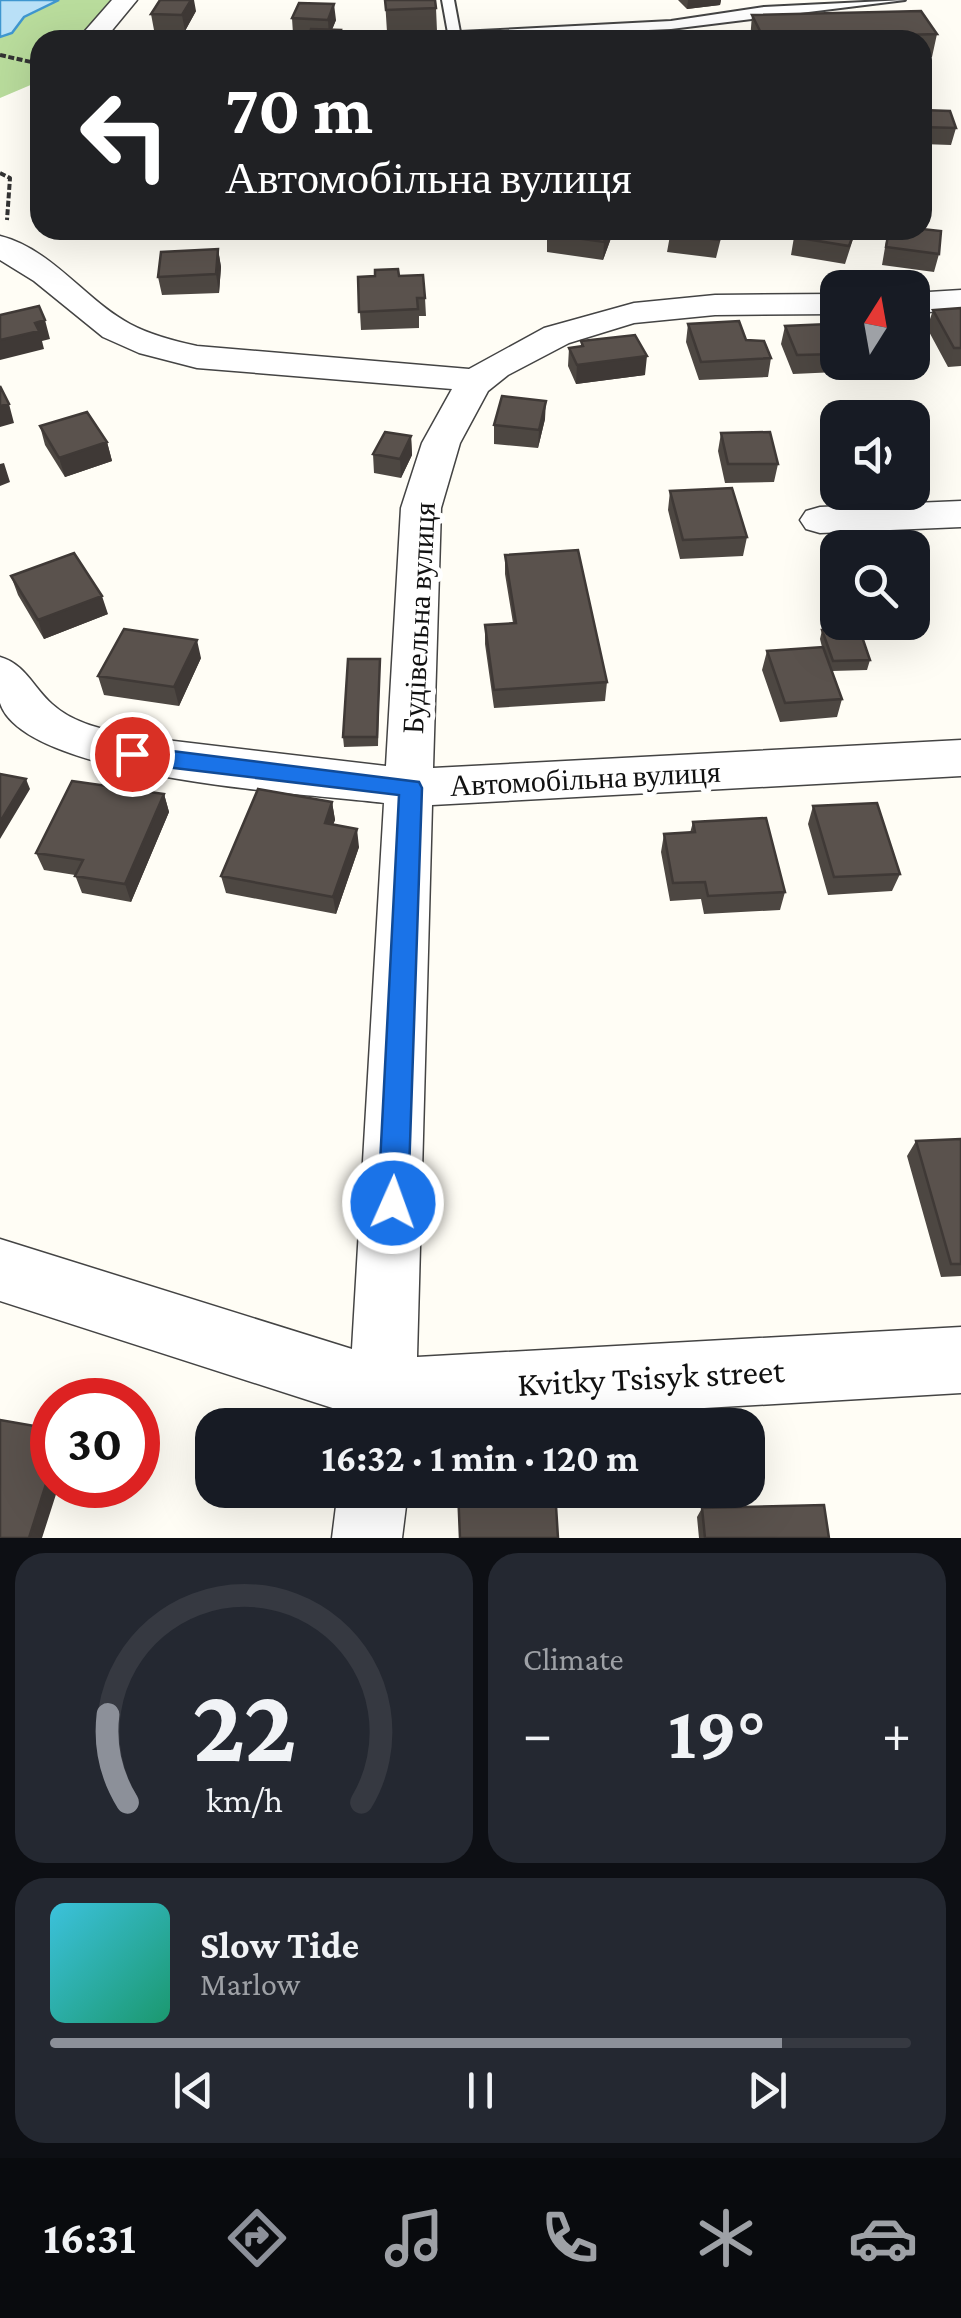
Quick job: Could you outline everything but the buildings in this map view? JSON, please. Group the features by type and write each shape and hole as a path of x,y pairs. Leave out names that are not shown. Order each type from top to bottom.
{"street":[{"path":"99,30 125,0"},
{"path":"3,246 46,274 115,330 151,346 197,356 477,380 555,335 621,314 656,307 820,304"},
{"path":"930,302 961,300"},
{"name":"Будівельна вулиця","path":"383,1408 421,508 437,450 477,380"},
{"path":"820,520 961,514"},
{"name":"Автомобільна вулиця","path":"0,673 36,715 56,730 85,742 132,754 410,788 961,758"},
{"name":"Kvitky Tsisyk street","path":"0,1270 383,1408 961,1360"},
{"path":"367,1538 371,1508"}],"lane":[{"path":"448,0 454,30"},
{"path":"573,30 671,25 764,11 899,0"}],"path":[{"path":"0,55 30,62"},
{"path":"0,173 10,178 3,246"}],"green space":[{"path":"59,0 125,0 99,30 30,30 30,85 0,98 0,37 12,33 24,17"}],"water":[{"path":"0,0 59,0 24,17 12,33 0,37"}],"route":[{"path":"132,754 410,788 393,1203"}]}
